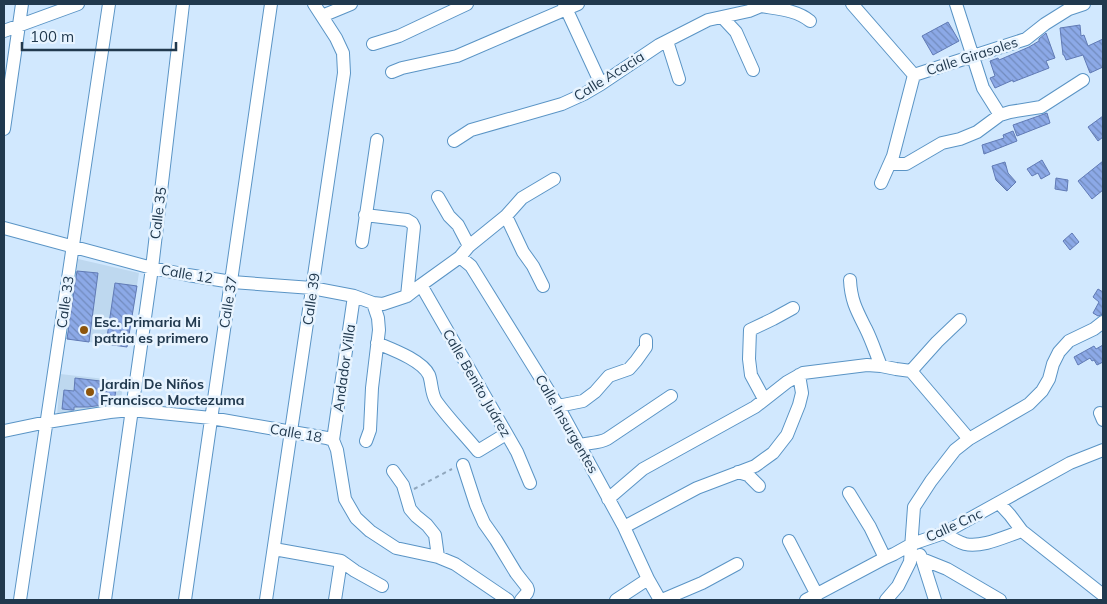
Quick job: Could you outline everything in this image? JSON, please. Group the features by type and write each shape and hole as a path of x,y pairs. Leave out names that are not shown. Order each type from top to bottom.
{"street":[{"path":"4,129 22,4"},
{"path":"4,32 78,4"},
{"name":"Calle 33","path":"20,600 108,4"},
{"name":"Calle 35","path":"105,600 152,268 183,4"},
{"name":"Calle 37","path":"185,600 271,4"},
{"name":"Calle 39","path":"266,600 344,73 343,54 336,38 314,4"},
{"path":"322,16 351,4"},
{"path":"373,44 399,36 467,4"},
{"name":"Calle Girasoles","path":"852,4 914,75 1026,39 1045,24 1069,10 1084,4"},
{"path":"956,4 983,88 1000,115"},
{"path":"762,5 795,12 804,15 810,20"},
{"name":"Calle Acacia","path":"454,141 472,130 562,104 584,94 667,41 708,20 749,11 762,5"},
{"path":"392,72 457,56 569,6 601,84"},
{"path":"722,17 736,32 752,70"},
{"path":"667,41 679,79"},
{"path":"881,183 894,156 914,75"},
{"path":"890,164 906,164 942,143 960,139 977,132 1000,115 1042,107 1083,80"},
{"path":"362,242 377,140"},
{"path":"366,441 370,430 377,343 378,318 373,303 383,304 408,296 460,257 468,246 506,216 522,198 554,179"},
{"path":"438,197 449,216 458,225 468,246"},
{"path":"365,215 408,220 412,223 414,228 408,296"},
{"path":"506,216 523,252 533,266 543,286"},
{"name":"Calle 12","path":"4,228 152,268 232,282 312,288 354,296 373,303"},
{"name":"Calle Insurgentes","path":"460,257 471,266 558,406 624,527 648,579 661,600"},
{"path":"850,280 856,311 881,366"},
{"name":"Calle Benito Juárez","path":"421,285 517,452 530,483"},
{"name":"Andador Villa","path":"333,440 354,296"},
{"path":"764,399 751,375 749,359 750,330 793,308"},
{"path":"911,371 960,320"},
{"path":"886,600 898,586 910,562 914,507 931,480 955,450 969,439 1029,404 1042,391 1049,379 1059,352 1069,341 1094,329 1103,322"},
{"path":"558,406 583,401 595,392 609,376 629,369 646,347 646,340"},
{"path":"377,343 406,356 428,374 434,398 452,422 478,450 506,434"},
{"path":"608,498 643,469 754,407 787,382 803,373 867,365 911,371 969,439"},
{"path":"624,527 698,488 755,466 773,453 787,435 799,405 802,393 799,375"},
{"path":"579,445 607,439 671,396"},
{"name":"Calle 18","path":"4,431 47,422 131,410 211,418 333,440 337,450 345,499 356,518 370,531 396,548 438,557 455,564 508,600"},
{"name":"Calle Cnc","path":"811,597 912,544 944,533 1070,463 1103,450"},
{"path":"463,465 484,523 516,574 527,587 527,593 521,600"},
{"path":"393,471 403,485 410,510 435,535 438,557"},
{"path":"738,472 748,476 759,486"},
{"path":"849,493 870,526 885,558"},
{"path":"998,503 1022,531 1103,595"},
{"path":"944,533 963,543 972,545 982,544 1022,531"},
{"path":"789,541 811,597"},
{"path":"912,544 922,559 935,600"},
{"path":"274,549 341,561 382,586"},
{"path":"922,559 947,569 1000,600"},
{"path":"335,600 341,561"},
{"path":"661,600 702,583 737,564"},
{"path":"616,600 648,579"}],"path":[{"path":"406,493 446,471 463,465"}],"shaded area":[{"path":"78,259 139,273 127,347 67,339"},
{"name":"Jardin De Niños Francisco Moctezuma","path":"60,374 123,381 121,403 57,416"}],"building":[{"path":"948,22 959,41 933,55 922,36"},
{"path":"1080,25 1081,36 1084,35 1088,46 1103,39 1103,67 1090,73 1083,55 1066,60 1063,55 1060,28"},
{"path":"1046,33 1055,58 1046,61 1049,68 995,88 990,78 995,76 990,61 998,58 999,60 1029,47 1039,41"},
{"path":"1047,113 1050,123 1017,136 1013,125"},
{"path":"1103,116 1103,137 1098,141 1088,127"},
{"path":"1013,131 1017,141 984,154 982,145 1004,138 1003,135"},
{"path":"1042,160 1050,174 1041,179 1038,173 1032,176 1027,169"},
{"path":"1103,161 1103,190 1092,199 1078,181"},
{"path":"1005,162 1008,173 1016,182 1007,191 996,180 992,166"},
{"path":"1056,178 1068,180 1067,191 1055,189"},
{"path":"1072,233 1079,242 1070,250 1063,241"},
{"path":"77,271 98,273 89,342 67,339"},
{"path":"115,283 137,286 127,347 106,344"},
{"path":"1098,289 1103,292 1103,314 1098,316 1093,313 1099,302 1093,297"},
{"path":"1103,345 1103,362 1097,365 1090,358 1078,365 1074,357 1094,346 1096,349"},
{"path":"75,378 117,383 115,396 103,394 103,405 74,407 74,410 62,409 64,390 74,391"}],"place":[{"name":"Esc. Primaria Mi patria es primero","path":"84,330"},
{"name":"Jardin De Niños Francisco Moctezuma","path":"90,392"}]}
